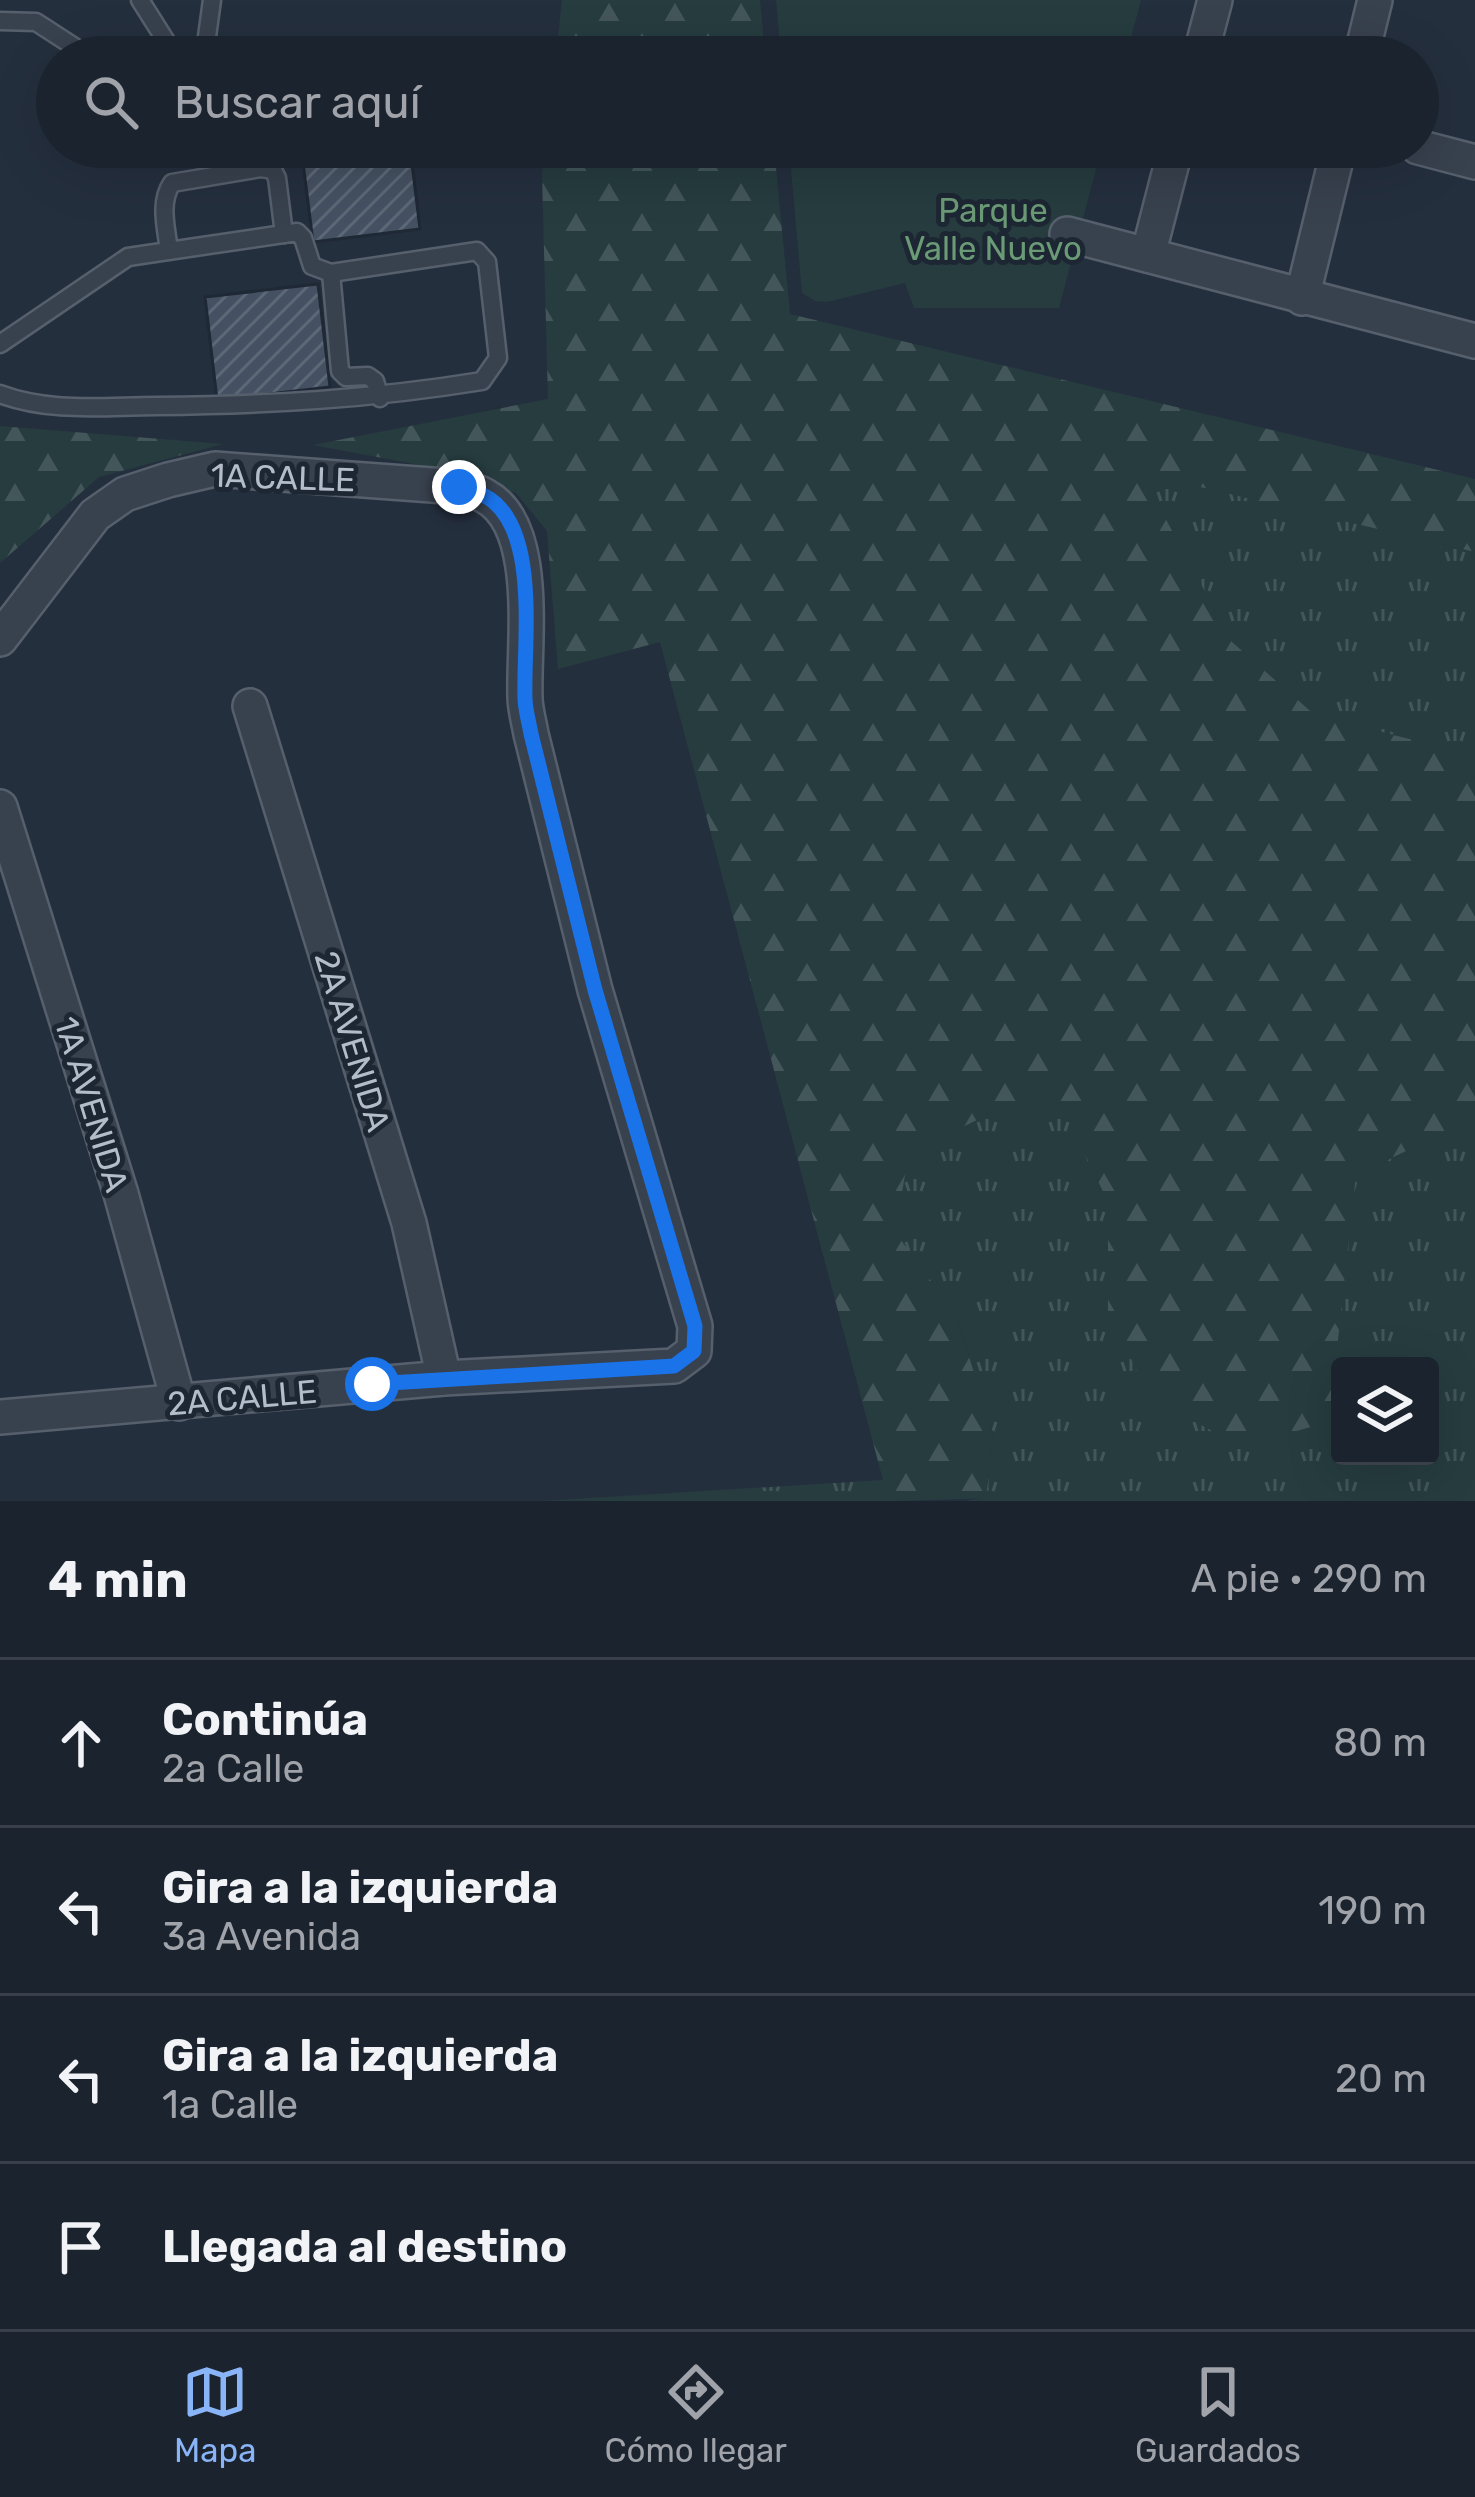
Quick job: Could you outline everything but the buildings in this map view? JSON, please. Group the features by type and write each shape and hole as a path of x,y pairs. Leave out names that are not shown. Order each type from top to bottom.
{"street":[{"path":"1206,36 1215,0"},
{"path":"1366,36 1375,0"},
{"path":"1439,153 1475,162"},
{"path":"1148,255 1171,168"},
{"path":"1302,298 1334,168"},
{"path":"1067,234 1475,341"},
{"name":"1A CALLE","path":"0,639 95,515 125,494 215,469 459,487 488,496 507,517 523,562 528,658 524,699 531,734 595,990 695,1326 694,1351"},
{"name":"2A AVENIDA","path":"250,706 409,1223 444,1378"},
{"name":"1A AVENIDA","path":"0,808 121,1195 179,1403"},
{"name":"2A CALLE","path":"0,1417 444,1378 674,1366 694,1351"}],"lane":[{"path":"140,0 163,36"},
{"path":"207,36 212,0"},
{"path":"0,20 36,22 58,36"},
{"path":"169,250 164,206 172,183 261,168 273,170 277,178 284,234"},
{"path":"0,344 128,257 297,232 313,266 331,273 477,251 487,262 498,358 482,381 380,398 246,406 52,407 0,394"},
{"path":"331,273 340,371 346,376 368,376 375,381 380,398"}],"green space":[{"path":"562,0 760,0 763,36 558,36"},
{"path":"776,0 1141,0 1132,36 779,36"},
{"path":"543,168 776,168 790,314 1475,479 1475,552 1141,473 1232,642 1316,716 1426,743 1475,778 1475,1118 1356,1175 1336,1357 1331,1357 1329,1422 1242,1446 1150,1399 1108,1310 1108,1202 1061,1104 1006,1106 909,1153 895,1232 956,1315 993,1433 986,1498 901,1501 883,1480 660,642 558,669 547,531 516,493 436,468 313,445 548,399"},
{"name":"Parque Valle Nuevo","path":"791,168 1096,168 1059,308 914,308 905,283 827,302 802,293"},
{"path":"0,426 223,444 99,477 0,563"},
{"path":"1140,472 1475,552 1475,778 1425,743 1316,716 1232,642"},
{"path":"1061,1103 1108,1202 1108,1310 1356,1175 1475,1118 1475,1501 965,1501 986,1497 993,1433 956,1315 894,1232 909,1153 1006,1106"},
{"path":"883,1480 901,1501 543,1501"}],"route":[{"path":"372,1384 674,1366 694,1351 695,1326 595,990 531,734 524,699 528,658 523,562 507,517 488,496 459,487"}]}
